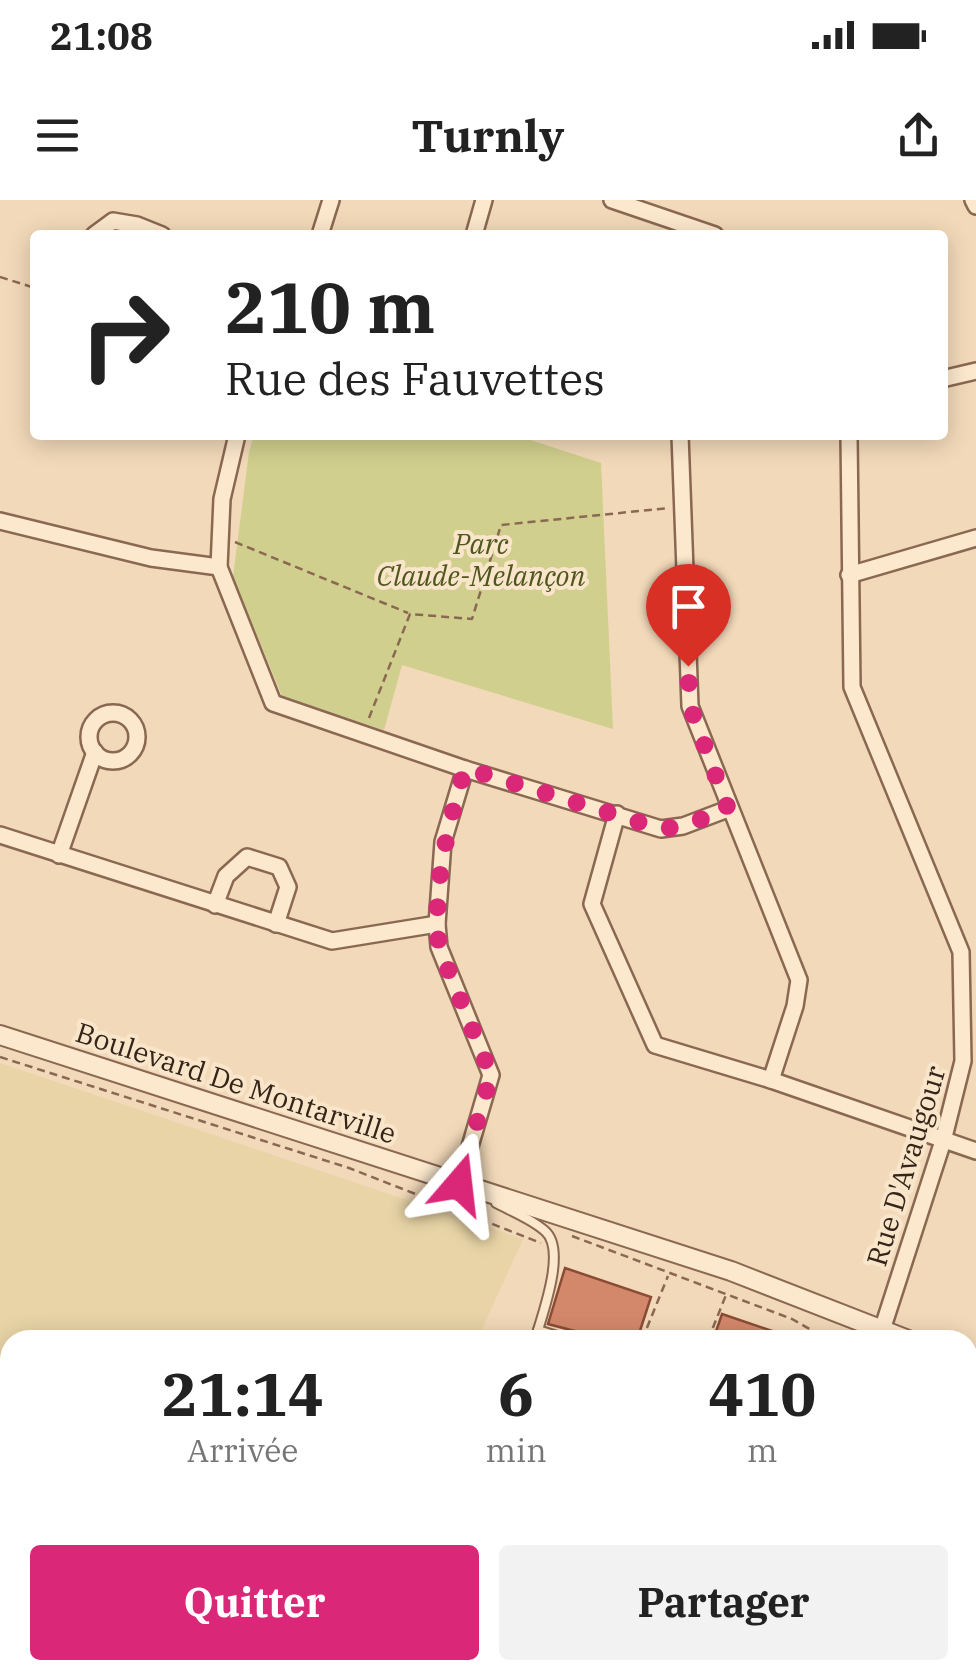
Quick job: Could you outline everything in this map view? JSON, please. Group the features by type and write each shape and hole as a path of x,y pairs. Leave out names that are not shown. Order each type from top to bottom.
{"street":[{"path":"322,230 331,200"},
{"path":"475,230 484,200"},
{"path":"612,200 700,230"},
{"path":"101,230 113,221 150,230"},
{"path":"948,378 976,372"},
{"path":"236,440 222,499 219,567 273,702 661,829 683,826 728,809"},
{"path":"680,440 690,706 728,809 800,980 796,1006 771,1080"},
{"name":"Rue D'Avaugour","path":"849,440 852,687 969,952 963,1062 943,1141 879,1330"},
{"path":"1,523 151,558 219,567"},
{"path":"848,575 976,538"},
{"path":"59,855 94,752"},
{"path":"459,1184 491,1075 439,947 436,924 443,842 465,768"},
{"path":"617,814 592,904 655,1045 771,1080 976,1151"},
{"path":"0,835 332,941 436,924"},
{"path":"216,906 226,876 247,857 279,868 288,887 276,924"},
{"name":"Boulevard De Montarville","path":"0,1035 731,1271 862,1330"}],"lane":[{"path":"480,1191 542,1228 552,1240 554,1266 537,1330"}],"path":[{"path":"0,277 30,286"},
{"path":"220,536 410,614 472,620 501,524 683,507"},
{"path":"363,734 410,614"},
{"name":"Boulevard De Montarville","path":"0,1057 349,1168 520,1232 538,1243 548,1241"},
{"path":"567,1234 577,1241 792,1319 811,1330"},
{"path":"646,1330 668,1275"},
{"path":"712,1330 726,1295"}],"shaded area":[{"path":"0,1063 523,1239 482,1330 0,1330"}],"green space":[{"name":"Parc Claude-Melançon","path":"253,440 530,440 601,463 613,729 402,665 384,730 282,696 233,577"}],"building":[{"path":"565,1268 651,1297 640,1330 571,1330 548,1324"},
{"path":"722,1314 769,1330 716,1330"}],"route":[{"path":"459,1184 491,1075 439,947 436,924 443,842 465,768 661,829 683,826 728,809 690,706 688,666"}]}
